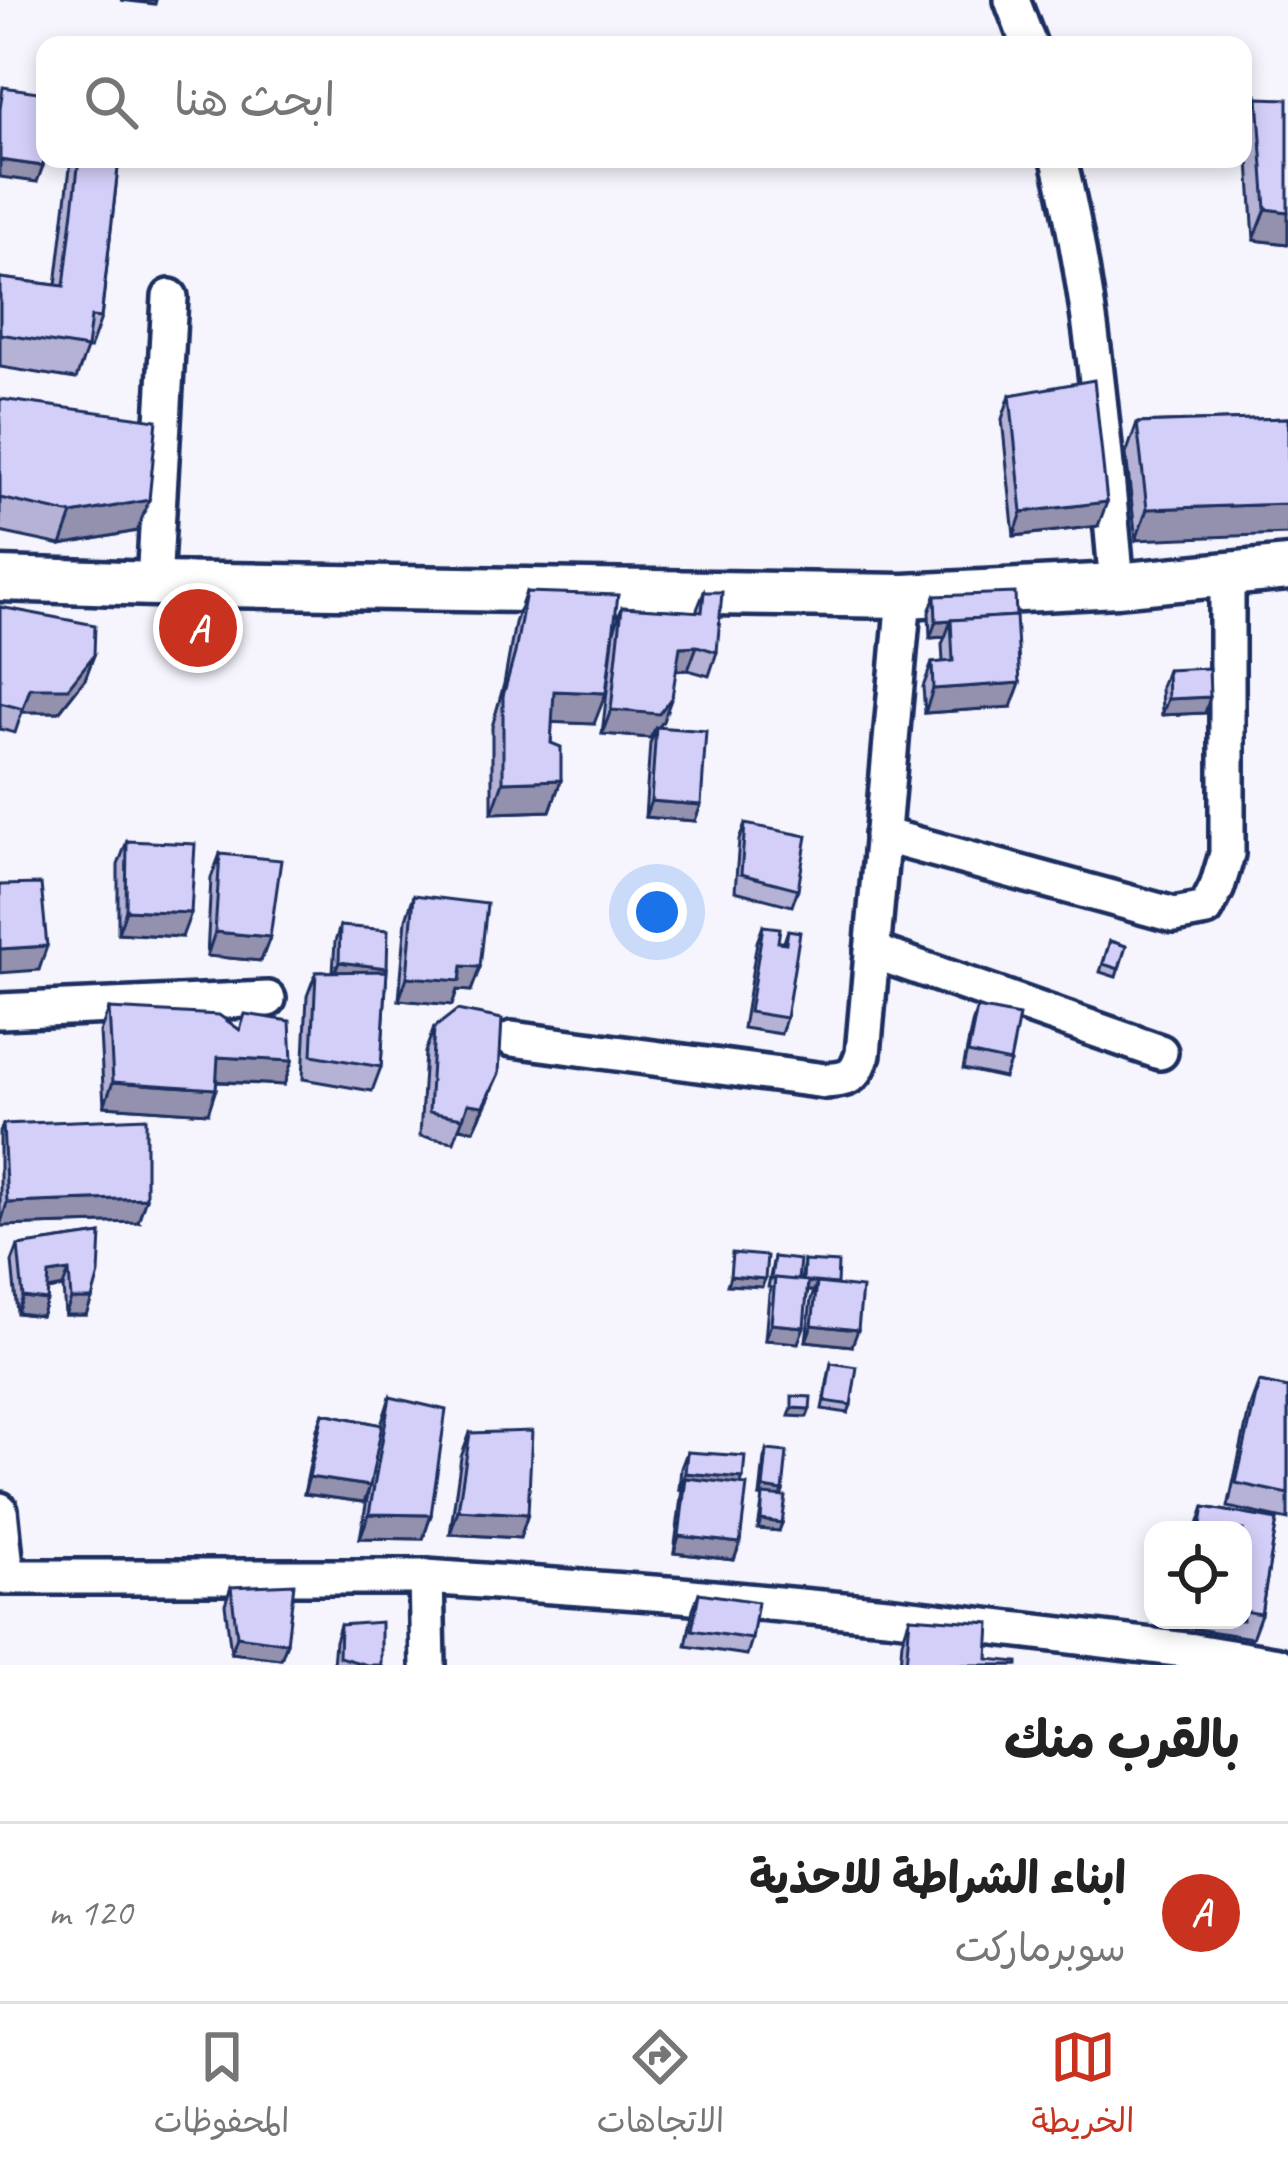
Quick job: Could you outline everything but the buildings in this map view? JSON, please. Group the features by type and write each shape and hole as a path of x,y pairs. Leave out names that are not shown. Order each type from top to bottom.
{"street":[{"path":"1012,0 1026,36"},
{"path":"1061,168 1077,231 1100,396 1117,585"},
{"path":"154,584 170,297"},
{"path":"0,579 904,596 1117,585 1288,568"},
{"path":"882,835 1174,915 1206,909 1227,854 1227,575"},
{"path":"512,1039 825,1081 845,1079 858,1071 904,596"},
{"path":"872,952 1160,1052"},
{"path":"0,1011 268,999"},
{"path":"0,1510 3,1577 426,1576 887,1614 1278,1665"},
{"path":"426,1576 428,1665"}],"place":[{"name":"ابناء الشراطة للاحذية","path":"198,628"}]}
